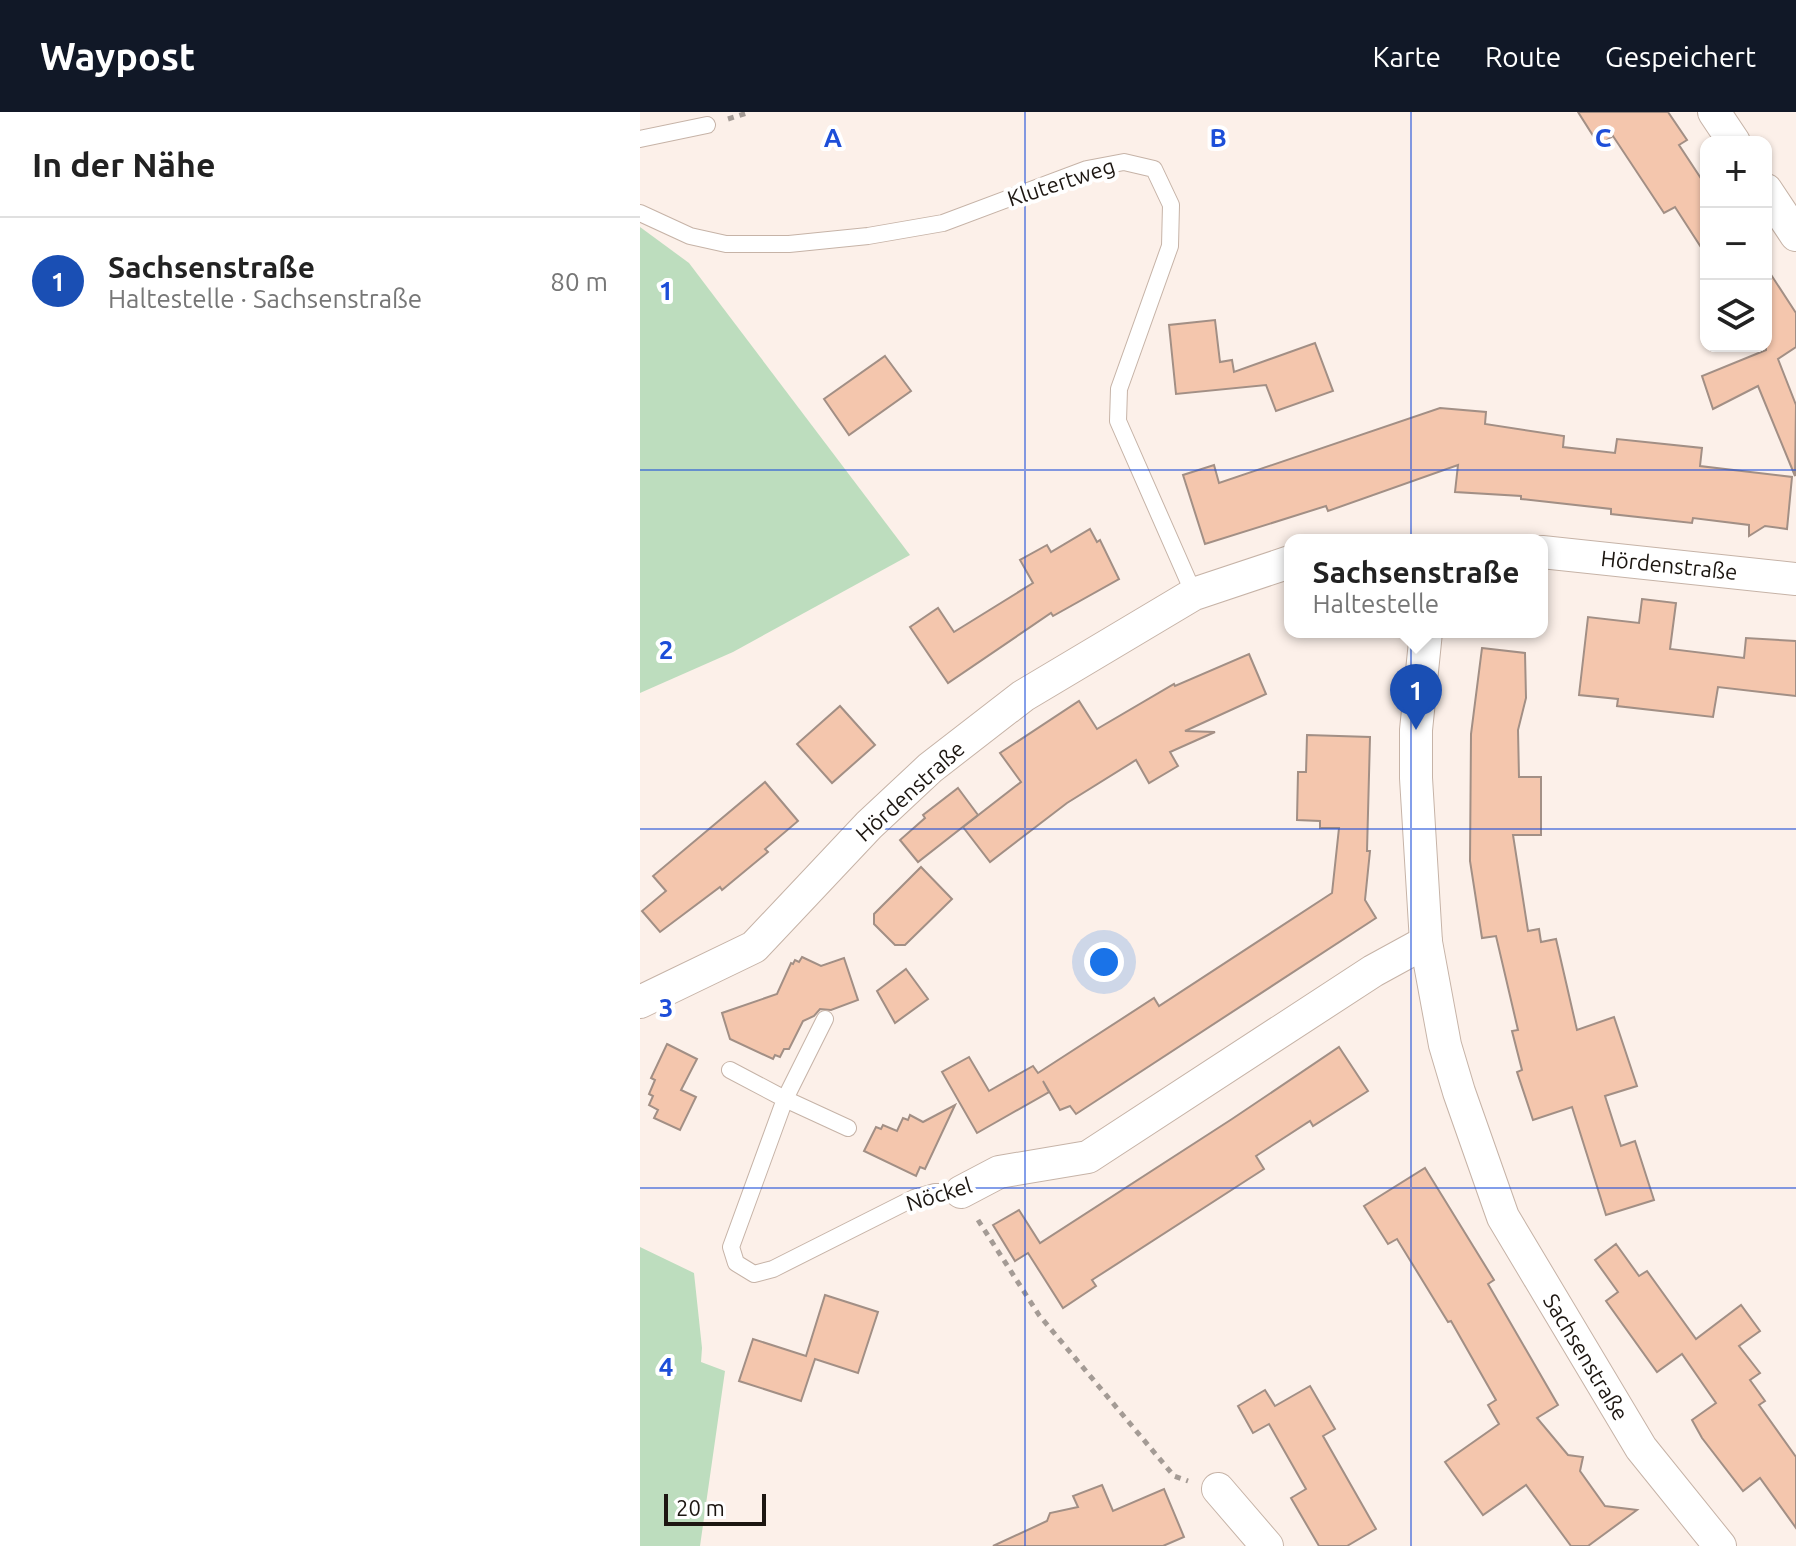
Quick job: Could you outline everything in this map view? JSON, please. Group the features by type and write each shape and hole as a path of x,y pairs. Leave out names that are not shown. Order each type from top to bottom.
{"street":[{"path":"1714,112 1730,136"},
{"path":"1772,199 1796,235"},
{"name":"Hördenstraße","path":"1548,553 1796,579"},
{"name":"Hördenstraße","path":"640,1002 754,947 869,825 930,768 1023,696 1194,594 1284,564"},
{"name":"Sachsenstraße","path":"1425,638 1416,730 1416,778 1426,942 1445,1045 1459,1092 1503,1217 1641,1448 1720,1546"},
{"name":"Nöckel","path":"961,1192 999,1172 1088,1157 1373,971 1426,942"},
{"path":"1218,1489 1267,1546"}],"lane":[{"path":"640,139 707,125"},
{"name":"Klutertweg","path":"640,213 690,236 726,244 789,244 868,236 943,223 1087,169 1124,162 1154,169 1171,205 1170,246 1119,389 1118,421 1194,594"},
{"path":"785,1099 825,1019"},
{"path":"730,1070 848,1128"},
{"name":"Nöckel","path":"785,1099 731,1247 736,1263 754,1274 773,1269 914,1198 935,1192 961,1192"}],"path":[{"path":"961,1192 1039,1315 1174,1476 1218,1489"}],"green space":[{"path":"640,227 689,263 910,555 733,652 640,693"},
{"path":"640,1247 694,1273 701,1362 725,1371 700,1546 640,1546"}],"building":[{"path":"1578,112 1668,112 1687,140 1679,145 1700,177 1700,246 1675,207 1664,213 1613,136 1599,145"},
{"path":"1772,276 1796,313 1796,347 1778,359 1796,405 1795,476 1758,386 1713,409 1702,376 1761,352 1772,352"},
{"path":"1215,320 1220,362 1232,360 1234,372 1315,343 1333,391 1276,411 1266,385 1176,394 1169,325"},
{"path":"885,356 911,391 849,435 824,399"},
{"path":"1440,408 1486,412 1485,424 1564,436 1563,447 1615,453 1617,439 1702,448 1700,466 1792,477 1787,529 1765,526 1749,536 1749,525 1693,518 1692,523 1611,514 1611,509 1521,499 1521,496 1455,492 1458,465 1328,511 1326,506 1205,544 1183,475 1214,465 1219,483"},
{"path":"1090,529 1097,542 1100,540 1119,579 1053,616 1051,613 948,683 910,627 938,608 954,632 1033,583 1020,560 1047,545 1051,552"},
{"path":"1642,599 1676,603 1670,649 1744,658 1746,638 1796,641 1796,696 1718,687 1713,717 1617,706 1618,699 1579,695 1588,617 1639,623"},
{"path":"1482,648 1525,653 1526,698 1518,730 1519,777 1541,777 1541,835 1513,835 1528,931 1539,929 1541,942 1556,939 1577,1030 1614,1017 1637,1086 1605,1096 1621,1146 1635,1141 1654,1200 1606,1215 1572,1107 1533,1120 1517,1072 1522,1070 1512,1031 1518,1030 1496,936 1482,938 1470,861 1471,734"},
{"path":"1249,654 1266,694 1185,731 1215,732 1170,752 1178,766 1149,783 1136,760 1067,803 990,862 963,827 1021,782 1000,753 1079,701 1097,729 1174,684"},
{"path":"840,706 875,745 832,783 797,744"},
{"path":"1307,735 1370,737 1367,851 1370,851 1365,900 1376,918 1076,1114 1070,1106 1060,1110 1043,1081 1049,1092 977,1133 942,1072 969,1057 989,1091 1033,1066 1038,1073 1154,998 1159,1006 1332,893 1339,828 1320,828 1320,821 1297,820 1298,772 1306,772"},
{"path":"765,782 798,821 765,849 768,852 722,890 720,887 660,932 642,911 666,891 653,876"},
{"path":"958,788 978,815 918,862 900,840 925,818 923,815"},
{"path":"921,867 952,899 905,945 895,945 874,924 874,914"},
{"path":"802,957 821,966 844,958 858,1000 831,1010 820,1009 803,1021 789,1049 784,1049 780,1057 775,1055 773,1059 730,1039 722,1013 777,994 791,963 795,960 799,962"},
{"path":"906,969 928,999 895,1023 877,991"},
{"path":"667,1044 697,1059 681,1090 696,1097 680,1130 654,1118 658,1110 649,1105 653,1096 649,1094 655,1080 651,1078"},
{"path":"1339,1047 1368,1091 1313,1126 1310,1121 1256,1156 1264,1169 1092,1280 1096,1286 1063,1308 1028,1253 1015,1261 993,1225 1019,1210 1040,1243"},
{"path":"955,1105 925,1169 920,1167 916,1176 864,1151 876,1127 881,1129 883,1125 897,1131 903,1118 908,1120 910,1115 923,1122"},
{"path":"1425,1168 1494,1280 1488,1284 1558,1405 1537,1418 1568,1455 1583,1457 1580,1471 1605,1506 1637,1510 1588,1546 1571,1546 1526,1485 1483,1515 1445,1462 1499,1424 1488,1405 1496,1400 1451,1321 1448,1322 1397,1239 1388,1244 1364,1206"},
{"path":"1616,1244 1639,1276 1647,1271 1696,1339 1741,1305 1760,1331 1739,1346 1760,1373 1750,1380 1765,1401 1759,1405 1796,1457 1796,1528 1760,1478 1743,1491 1702,1438 1692,1420 1716,1403 1682,1354 1657,1372 1606,1301 1618,1292 1595,1260"},
{"path":"825,1295 878,1312 858,1373 815,1359 801,1401 739,1381 753,1339 806,1356"},
{"path":"1310,1386 1335,1429 1323,1436 1376,1529 1347,1546 1319,1546 1291,1498 1306,1489 1269,1424 1253,1433 1238,1406 1265,1390 1275,1406"},
{"path":"1102,1485 1113,1511 1164,1489 1184,1537 1163,1546 993,1546 1047,1521 1050,1513 1078,1507 1073,1496"}],"place":[{"name":"Sachsenstraße","path":"1416,730"}]}
